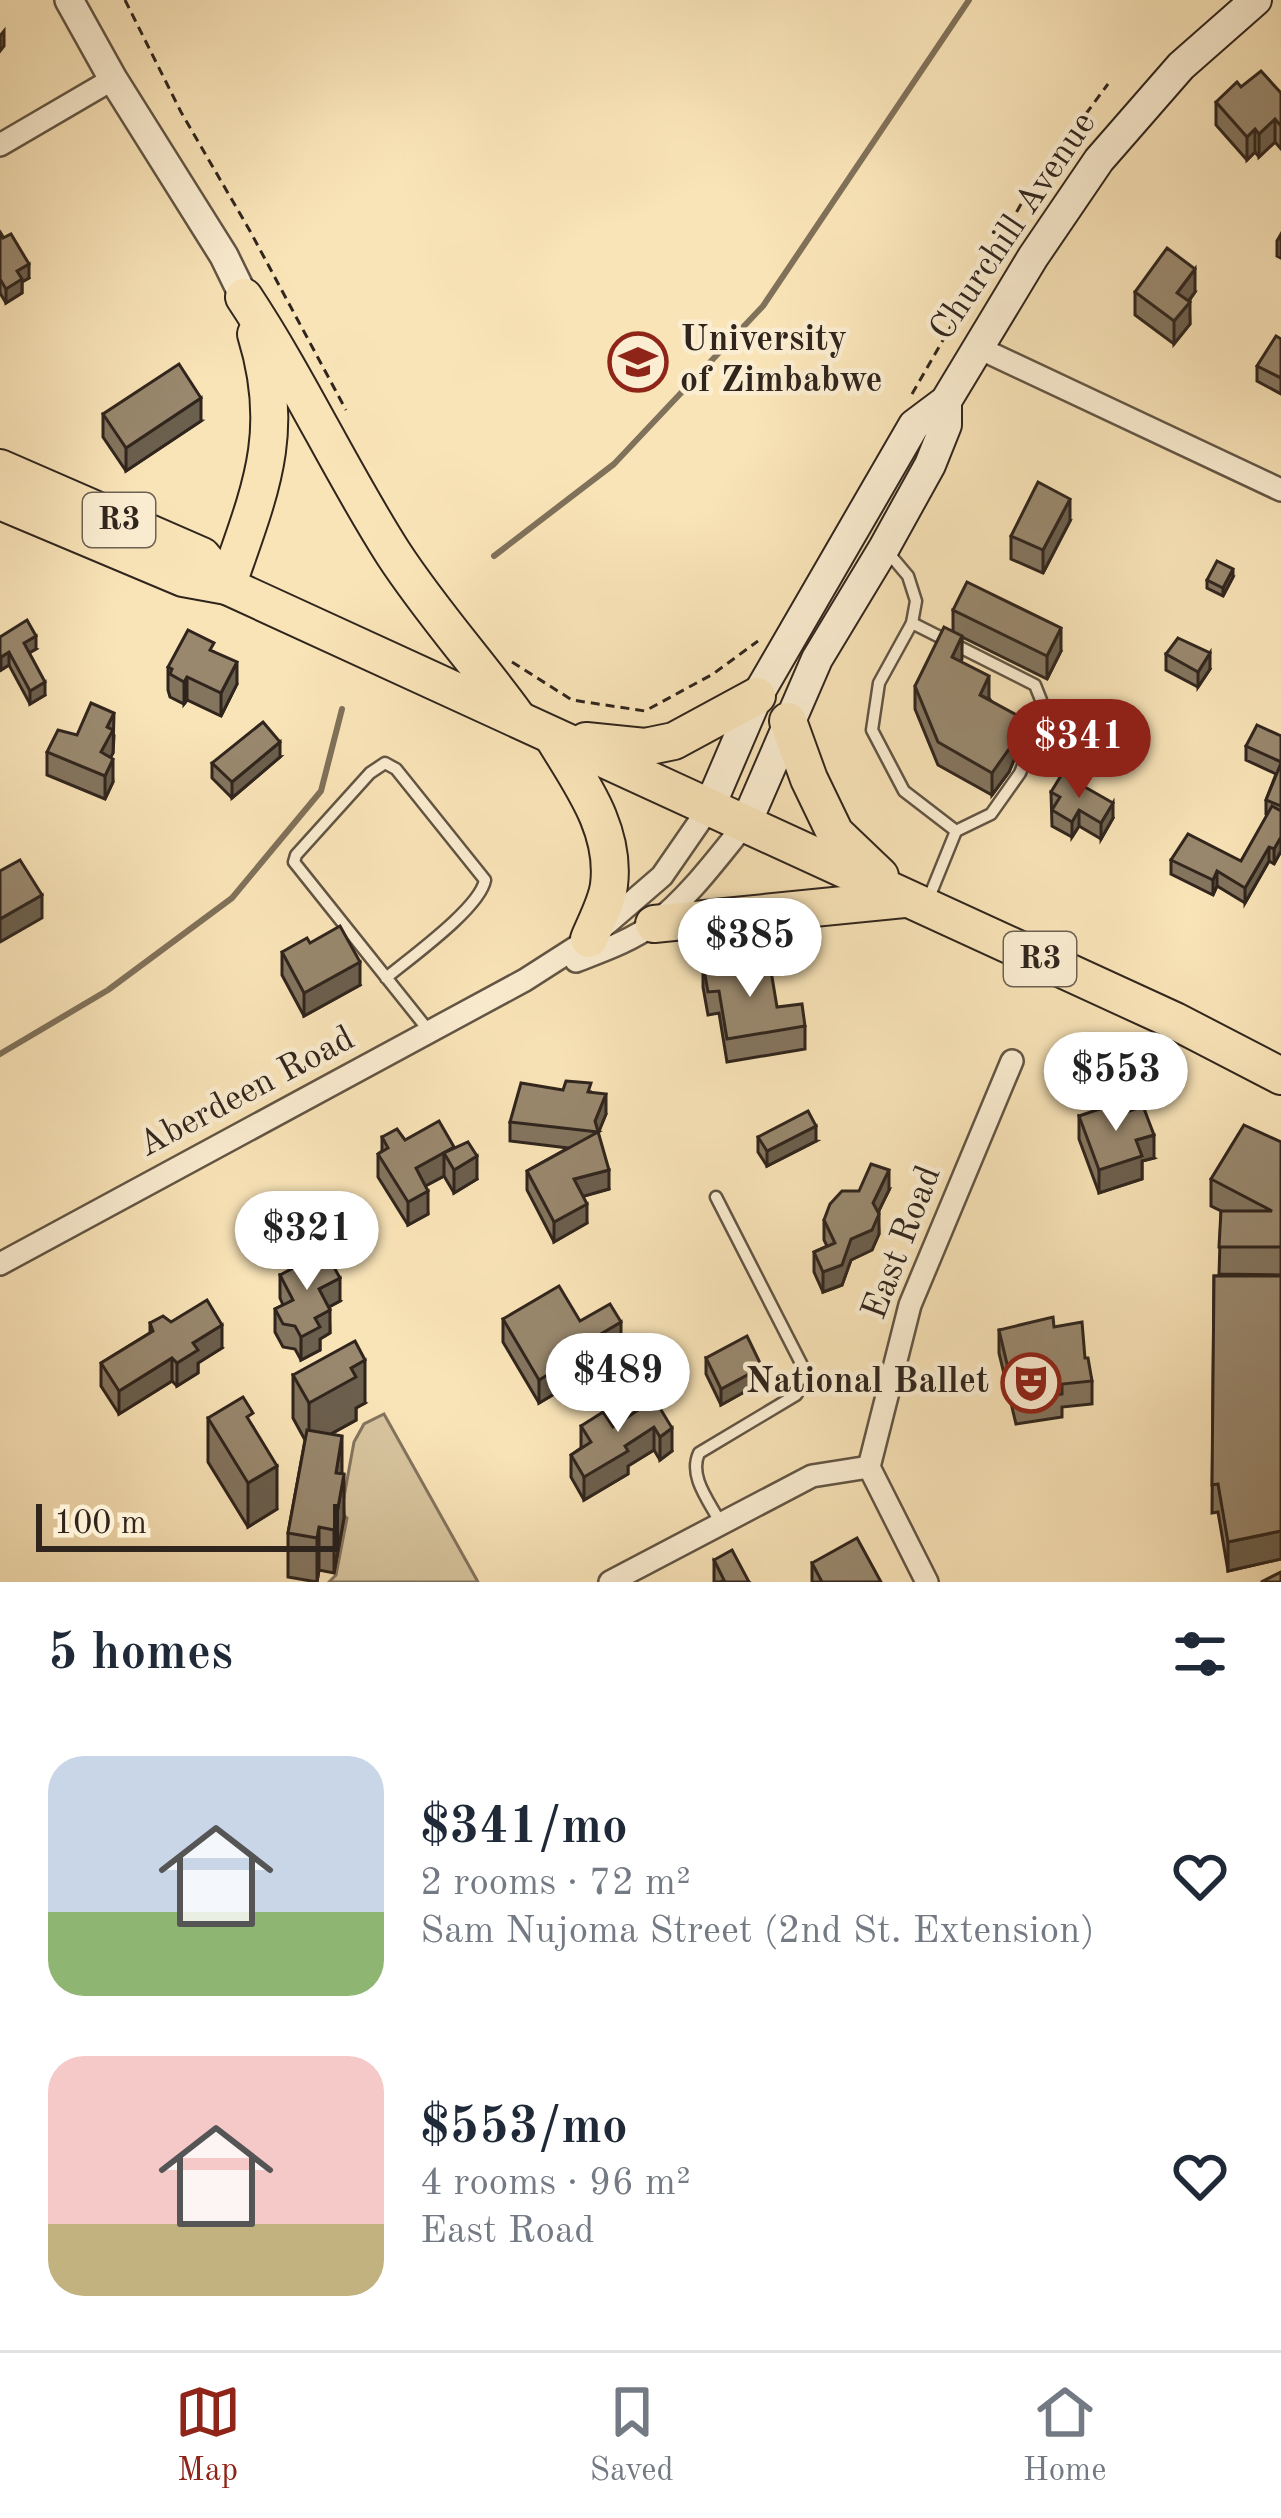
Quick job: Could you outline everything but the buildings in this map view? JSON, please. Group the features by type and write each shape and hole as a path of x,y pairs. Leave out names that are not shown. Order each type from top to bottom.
{"highway":[{"path":"227,586 269,450 268,383 244,297"},
{"path":"244,297 395,556 519,719"},
{"name":"R3","path":"0,469 202,556 227,586"},
{"name":"R3","path":"0,501 183,578 227,586 1174,1021 1281,1076"},
{"path":"553,737 645,747 674,741 758,696"},
{"path":"788,721 835,833 915,903"},
{"path":"553,737 597,810 606,837 610,887 590,939"},
{"path":"654,924 915,903"}],"main road":[{"name":"Churchill Avenue","path":"709,808 758,696 914,425 946,401 1033,257 1099,160 1180,66 1256,0"},
{"name":"Churchill Avenue","path":"746,823 817,659 942,439 946,401"}],"street":[{"path":"69,0 244,297"},
{"path":"0,145 113,79"},
{"path":"979,348 1281,490"},
{"name":"Aberdeen Road","path":"0,1264 525,980 590,939 662,876 709,808"},
{"name":"Aberdeen Road","path":"525,980 602,952 654,924 700,879 746,823"},
{"name":"East Road","path":"868,1467 910,1305 1012,1061"},
{"path":"610,1582 812,1476 868,1467 927,1582"}],"lane":[{"path":"884,548 914,588 916,601 911,623 879,683 872,730 904,791 956,831"},
{"path":"911,623 1035,685 1041,700 1040,719 1020,773 991,814 956,831 915,903"},
{"path":"386,978 470,908 483,892 485,880 396,769 385,763 370,772 293,862 386,978 429,1031"},
{"path":"716,1197 805,1371 796,1394 699,1453 694,1462 695,1475 721,1524"}],"path":[{"path":"124,0 351,421"},
{"path":"907,403 1028,192 1108,84"},
{"path":"501,650 517,667 572,700 646,711 713,674 760,640"}],"shaded area":[{"path":"384,1414 478,1582 329,1582 336,1575 347,1518 341,1513 354,1442 364,1424"}],"waterway":[{"path":"494,556 614,464 763,306 969,0"},
{"path":"0,1054 108,990 232,898 321,791 342,709"}],"place":[{"name":"University of Zimbabwe","path":"638,362"},
{"name":"National Ballet","path":"1031,1383"}]}
